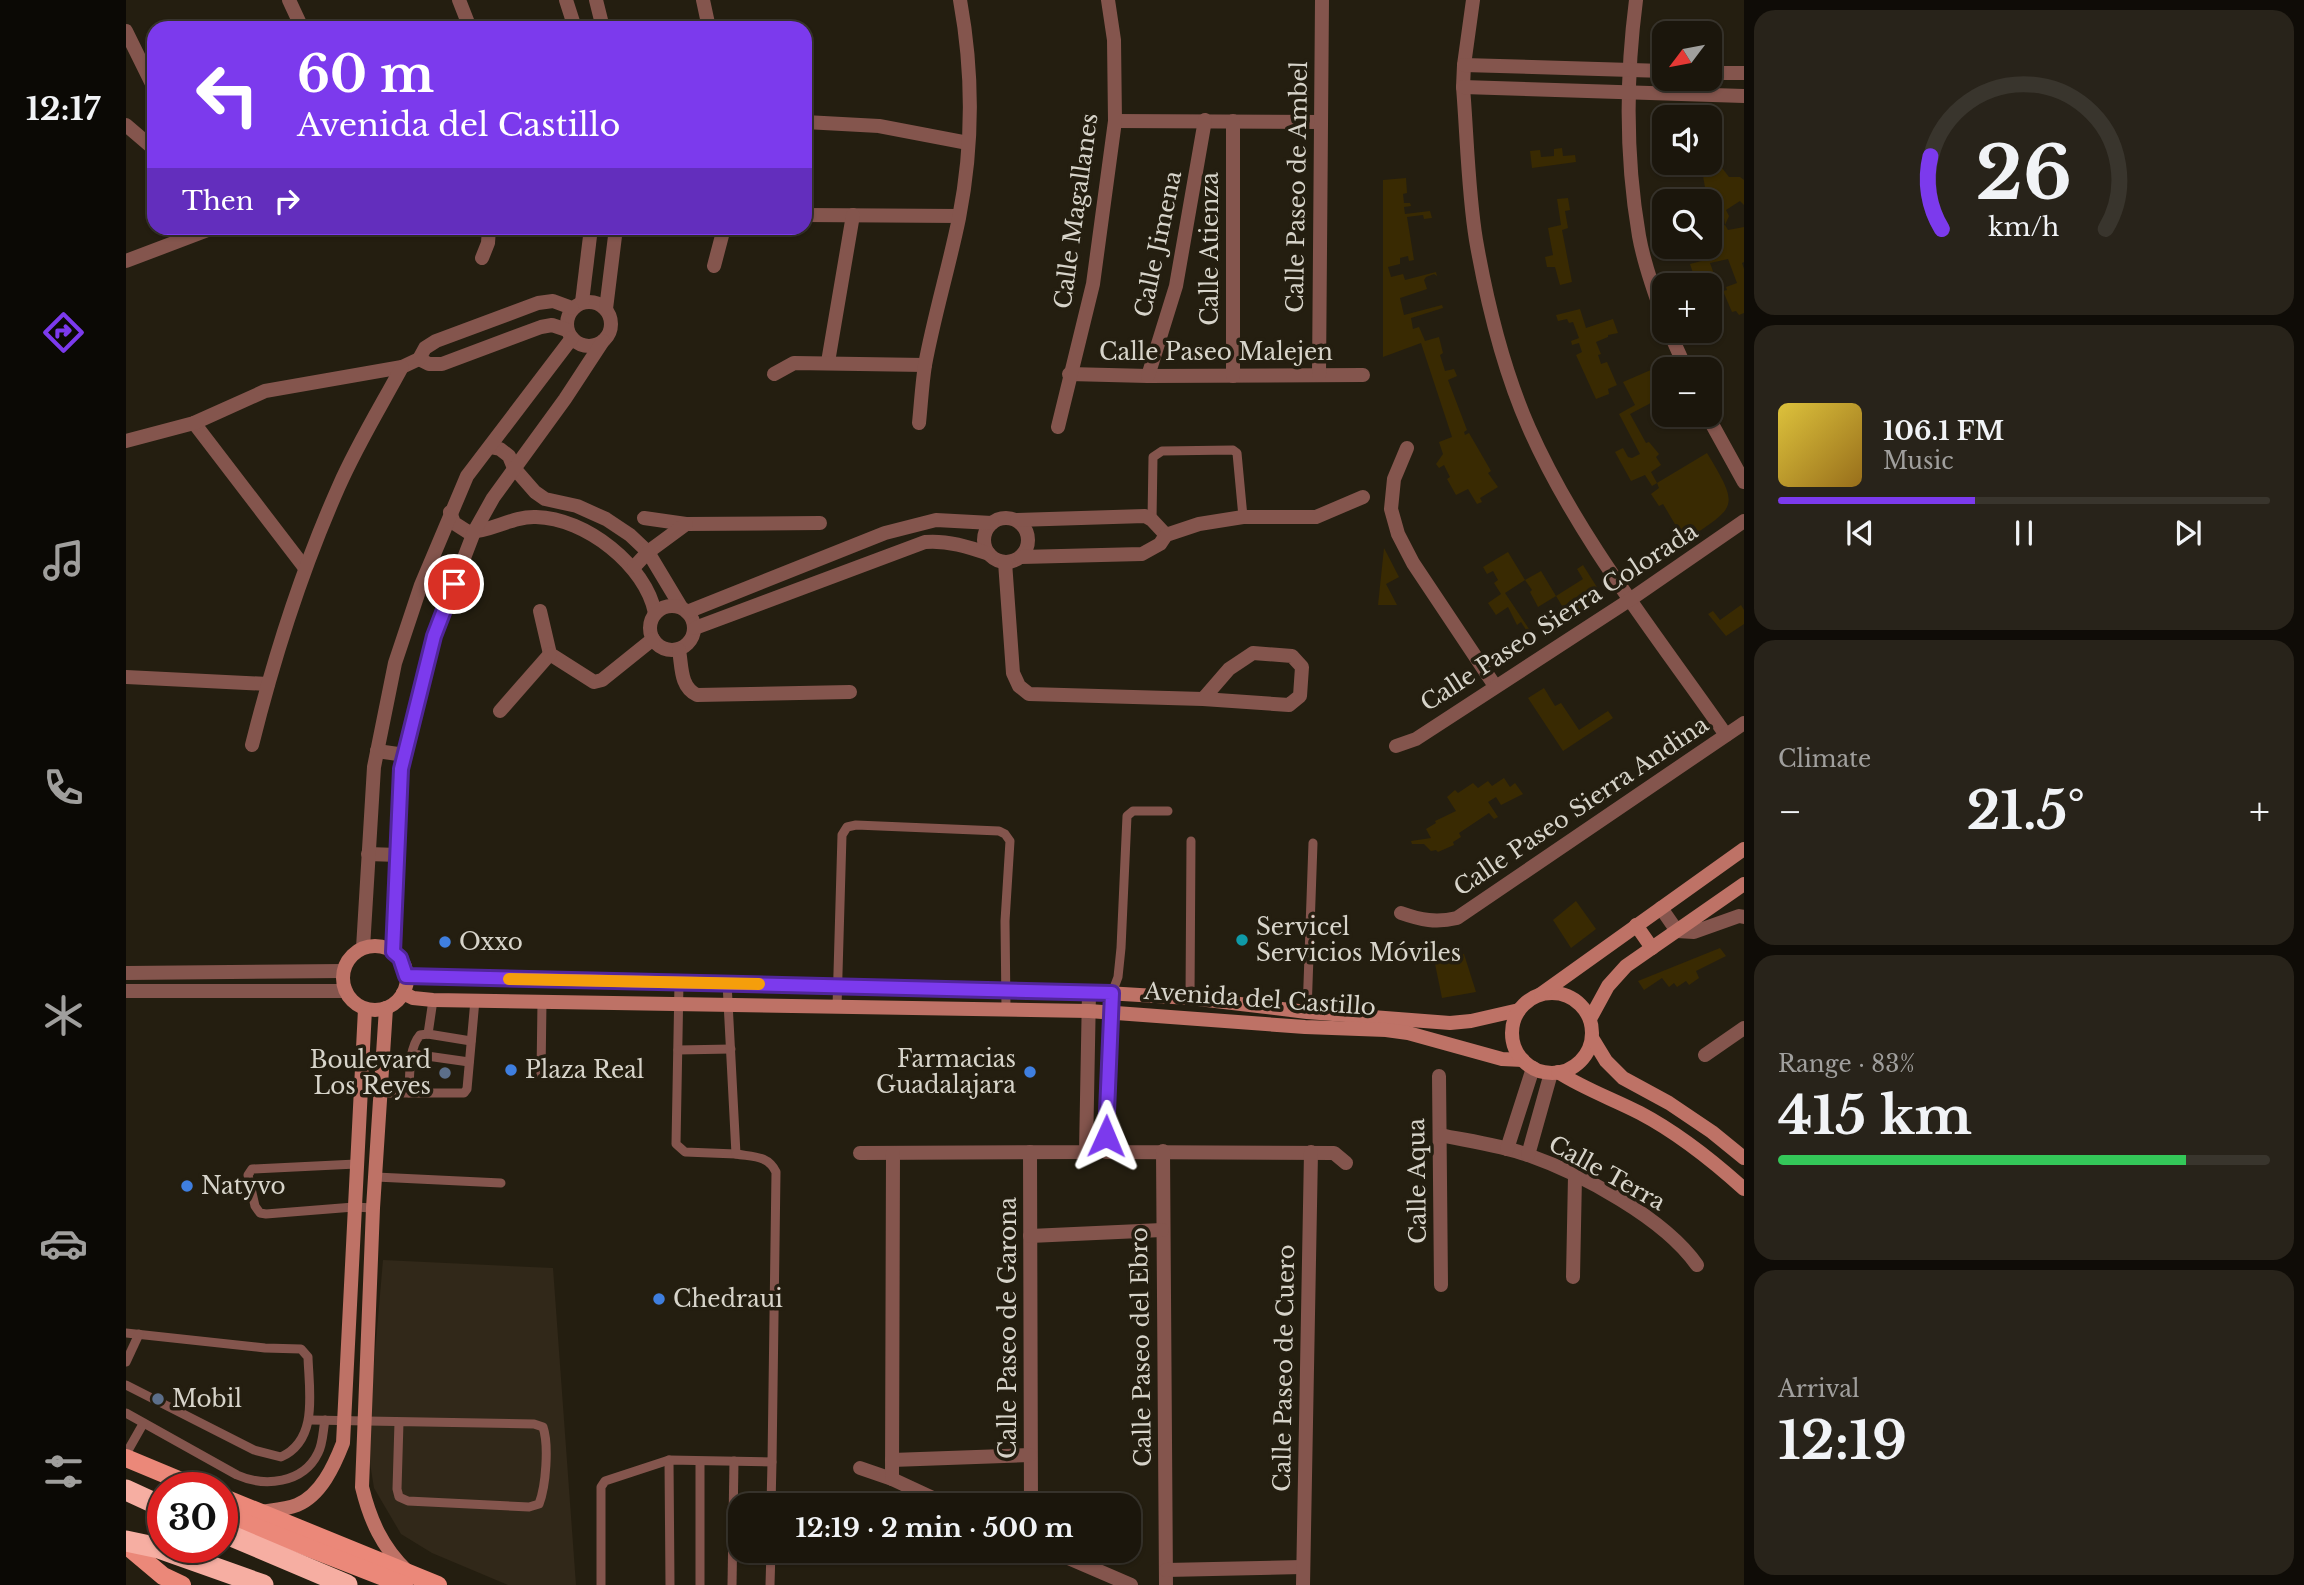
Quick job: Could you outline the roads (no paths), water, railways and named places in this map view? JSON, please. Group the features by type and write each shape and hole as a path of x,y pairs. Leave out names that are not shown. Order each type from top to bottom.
{"highway":[{"path":"126,1490 147,1500"},
{"path":"238,1539 347,1585"},
{"path":"129,1552 159,1548 263,1585"}],"main road":[{"path":"1744,849 1529,1000 1519,1010 1512,1035 1515,1048 1528,1064 1555,1073 1642,1114 1687,1142 1744,1189"},
{"path":"1590,1019 1617,973 1744,884"},
{"path":"1636,925 1652,948"},
{"path":"377,946 393,952 400,958 406,976 403,993 386,1008 365,1009 354,1002 346,991 344,971 347,961 363,948 377,946"},
{"name":"Avenida del Castillo","path":"406,976 1089,992 1190,998 1306,1020 1408,1033 1528,1064"},
{"path":"1541,994 1553,992 1576,1000 1590,1019 1592,1038 1588,1051 1581,1061 1570,1069 1555,1073"},
{"name":"Avenida del Castillo","path":"403,993 413,998 433,1000 1006,1009 1450,1023 1519,1010"},
{"path":"386,1008 373,1208 362,1486 378,1534 407,1579"},
{"path":"258,1511 299,1504 315,1493 338,1456 342,1443 365,1009"},
{"path":"1592,1038 1606,1061 1623,1078 1669,1103 1744,1158"},
{"path":"126,1456 162,1472"},
{"path":"238,1503 407,1579"},
{"path":"238,1520 407,1579 438,1585"},
{"path":"129,1552 163,1576 182,1585"}],"street":[{"path":"289,0 299,21"},
{"path":"459,0 467,21"},
{"path":"566,0 573,21"},
{"path":"596,0 601,21"},
{"path":"703,0 708,21"},
{"path":"919,424 925,365 959,216 968,143 970,95 966,31 960,0"},
{"name":"Calle Magallanes","path":"1058,426 1093,285 1115,121 1114,40 1108,0"},
{"name":"Calle Paseo de Ambel","path":"1319,375 1322,0"},
{"path":"1473,0 1463,87 1476,238 1500,344 1513,386 1558,484 1592,543 1726,735"},
{"path":"1636,0 1629,91 1631,163 1639,237 1652,280"},
{"path":"126,31 147,74"},
{"path":"1464,65 1652,70"},
{"path":"1722,73 1744,73"},
{"path":"1463,87 1744,96"},
{"name":"Calle Jimena","path":"1149,376 1176,286 1205,120"},
{"path":"1115,121 1321,122"},
{"name":"Calle Atienza","path":"1233,121 1233,376"},
{"path":"812,122 880,126 968,143"},
{"path":"126,125 147,143"},
{"path":"812,215 959,216"},
{"path":"828,362 853,215"},
{"path":"126,261 176,235"},
{"path":"482,258 489,235"},
{"path":"569,334 566,323 577,305 590,235"},
{"path":"393,952 401,769 434,636 474,532 514,468 565,399 608,334 611,326 606,309 614,235"},
{"path":"714,266 722,235"},
{"path":"126,441 194,423 265,391 402,367 419,359 425,348 436,341 538,303 553,301 577,305 590,301 606,309"},
{"path":"419,359 429,364 442,364 552,325 569,334 578,344 587,346 603,341"},
{"path":"363,948 374,767 395,663 421,585 467,476 569,334"},
{"path":"774,374 794,363 925,365"},
{"path":"252,745 268,684 306,569 340,485 402,367"},
{"name":"Calle Paseo Malejen","path":"1069,374 1363,375"},
{"path":"194,423 306,569"},
{"path":"1714,427 1744,482"},
{"path":"450,512 454,523 468,532 526,517 538,517 556,520 586,532 634,567 652,598 655,613 650,626 653,639 664,649 679,650 691,642 695,628 691,616 684,610 648,552 630,535 606,519 577,506 545,499 535,492 514,468 509,456 500,449 490,447"},
{"path":"1407,448 1394,479 1391,509 1398,534 1413,563 1495,686"},
{"path":"695,628 925,542 936,541 970,547 1005,562 1021,557 1142,554 1160,544 1166,535 1199,524 1243,517 1316,517 1363,497"},
{"path":"655,613 667,606 684,610 885,533 936,520 992,523 1008,518 1017,520 1145,516 1166,535"},
{"path":"645,518 686,524 820,523"},
{"path":"1017,520 1024,526 1029,542 1021,557"},
{"name":"Calle Paseo Sierra Colorada","path":"1396,746 1416,738 1744,521"},
{"path":"989,554 984,538 992,523"},
{"path":"634,567 648,552 686,524"},
{"path":"1005,562 1013,673 1019,686 1029,694 1203,699 1289,705 1300,696 1302,667 1292,656 1253,653 1229,669 1203,699"},
{"path":"540,611 550,654 594,682 602,680 653,639"},
{"path":"679,650 685,685 697,695 850,692"},
{"path":"500,711 550,654"},
{"path":"126,677 268,684"},
{"name":"Calle Paseo Sierra Andina","path":"1401,913 1424,921 1440,922 1457,918 1744,723"},
{"path":"377,751 405,754"},
{"path":"368,854 398,855"},
{"path":"1661,908 1677,931 1695,932 1744,916"},
{"path":"126,973 344,971"},
{"path":"126,991 346,991"},
{"path":"860,1153 1086,1152 1089,992"},
{"path":"1112,993 1106,1152 1334,1153 1346,1163"},
{"path":"1705,1055 1744,1028"},
{"path":"1507,1150 1528,1064"},
{"path":"1528,1155 1555,1073"},
{"name":"Calle Aqua","path":"1439,1076 1441,1285"},
{"path":"1087,1121 1106,1121"},
{"name":"Calle Terra","path":"1440,1135 1528,1155 1575,1176 1640,1212 1685,1248 1697,1265"},
{"name":"Calle Paseo del Ebro","path":"1163,1151 1166,1578"},
{"name":"Calle Paseo de Garona","path":"1030,1152 1031,1493"},
{"name":"Calle Paseo de Cuero","path":"1303,1585 1311,1152"},
{"path":"892,1479 893,1153"},
{"path":"1573,1277 1575,1176"},
{"path":"1030,1236 1162,1230"},
{"path":"892,1460 1030,1455"},
{"path":"860,1468 922,1493"},
{"path":"1080,1563 1131,1585"},
{"path":"1166,1578 1302,1567"}],"lane":[{"path":"1152,520 1153,457 1162,451 1233,450 1239,458 1243,517"},
{"path":"1112,993 1118,977 1121,948 1126,816 1133,811 1168,811"},
{"path":"837,1007 842,835 847,827 856,825 999,831 1006,834 1010,841 1006,1009"},
{"path":"1190,998 1191,841"},
{"path":"1306,1020 1313,843"},
{"path":"679,983 676,1144 685,1152 765,1158 776,1172 771,1493"},
{"path":"727,983 736,1154"},
{"path":"428,1034 433,1000"},
{"path":"381,1093 464,1093 467,1089 475,1000"},
{"path":"541,1074 542,1002"},
{"path":"409,1093 413,1054 420,1035 471,1041"},
{"path":"678,1050 731,1049"},
{"path":"413,1054 469,1062"},
{"path":"356,1164 252,1169 248,1175 255,1206 260,1213 266,1214 373,1208"},
{"path":"376,1177 501,1183"},
{"path":"126,1333 265,1348 302,1349 308,1357 310,1420 297,1446 281,1457 254,1450 126,1385"},
{"path":"126,1362 139,1334"},
{"path":"126,1413 249,1480 274,1482 293,1477 308,1466 319,1452 325,1420"},
{"path":"310,1420 534,1424 543,1427 547,1437 543,1494 539,1504 529,1507 422,1502 399,1497 399,1422"},
{"path":"126,1456 143,1424"},
{"path":"601,1585 601,1487 604,1481 669,1460 772,1462"},
{"path":"669,1460 670,1585"},
{"path":"732,1585 734,1461"},
{"path":"700,1462 700,1585"},
{"path":"770,1585 771,1563"}],"place":[{"name":"Servicel Servicios Móviles","path":"1242,940"},
{"name":"Oxxo","path":"445,942"},
{"name":"Plaza Real","path":"511,1070"},
{"name":"Farmacias Guadalajara","path":"1030,1072"},
{"name":"Boulevard Los Reyes","path":"445,1073"},
{"name":"Natyvo","path":"187,1186"},
{"name":"Chedraui","path":"659,1299"},
{"name":"Mobil","path":"158,1399"}]}
